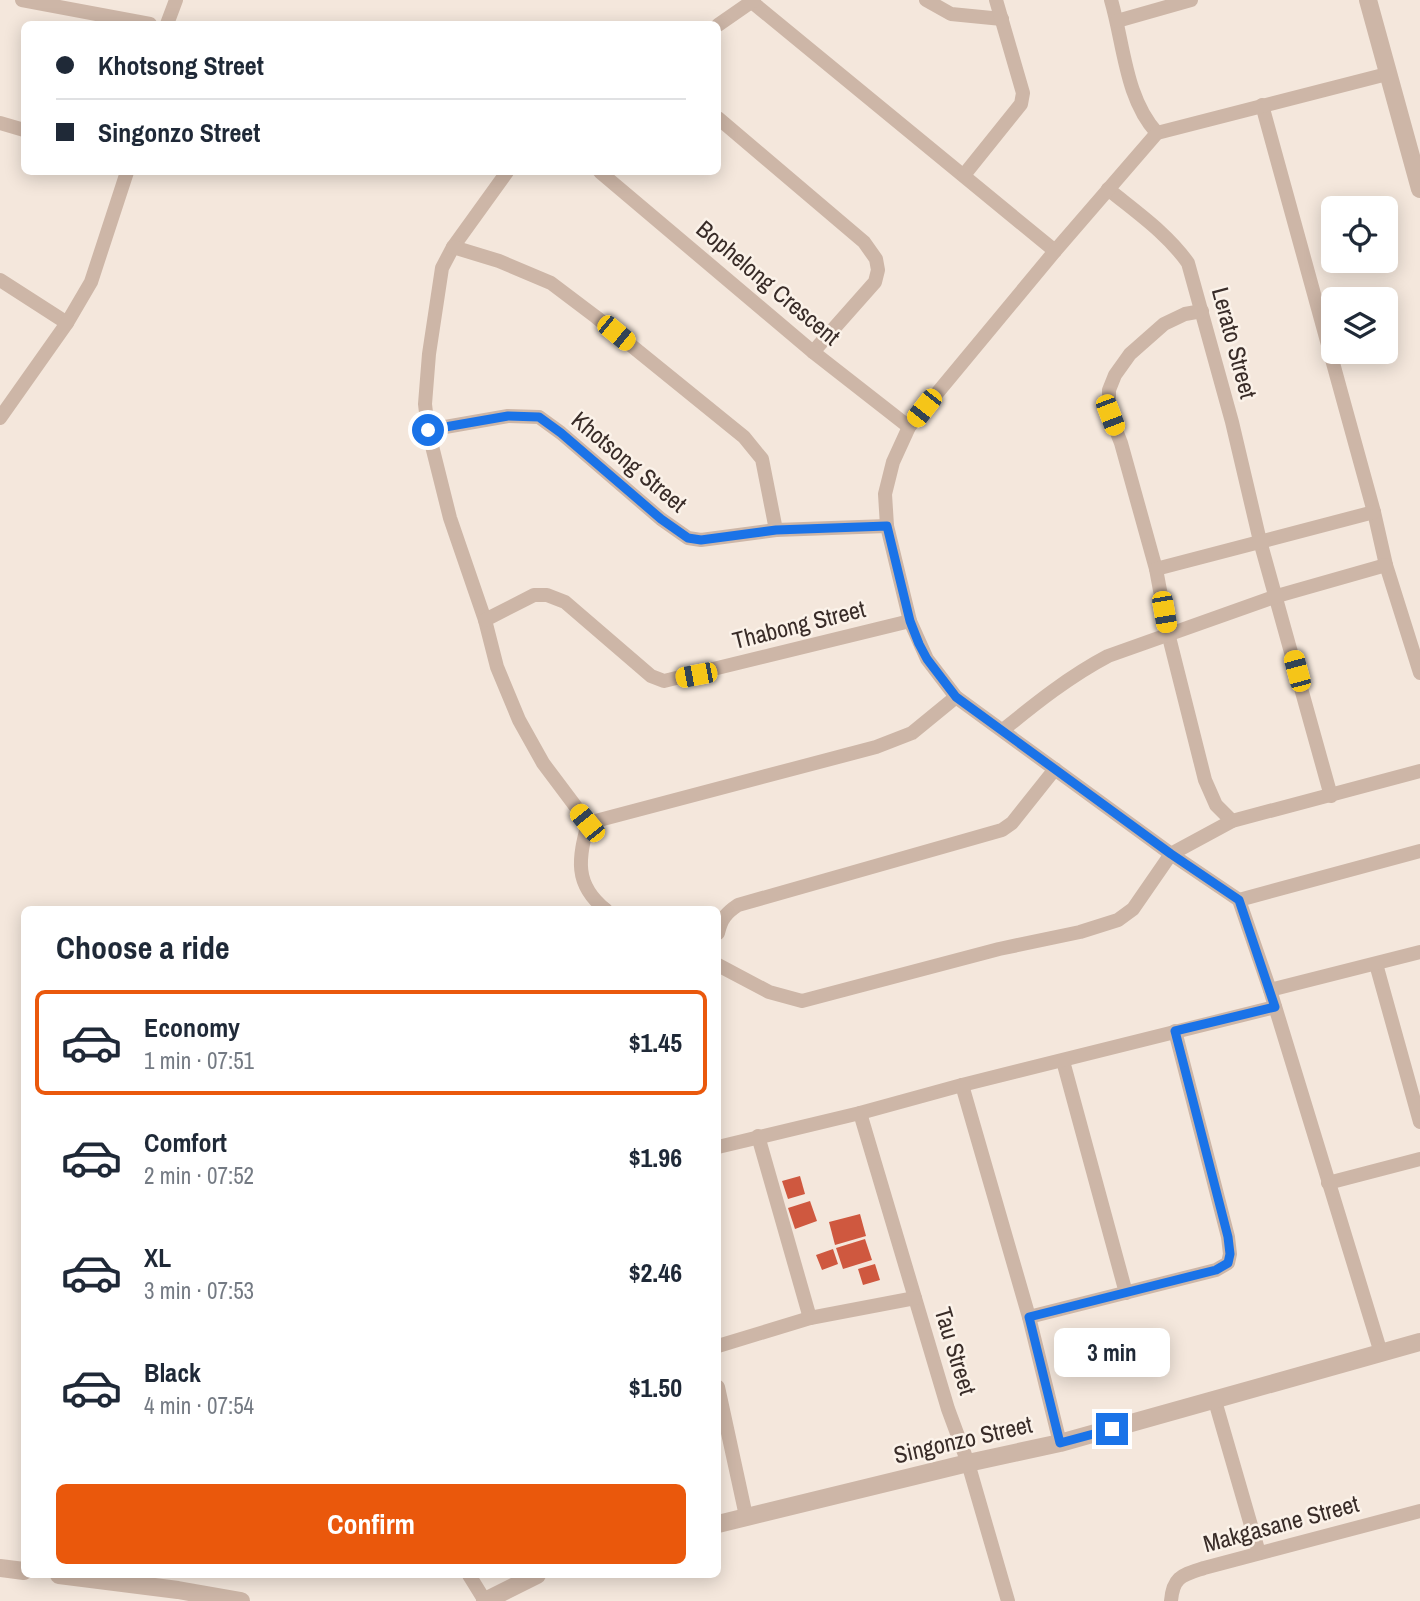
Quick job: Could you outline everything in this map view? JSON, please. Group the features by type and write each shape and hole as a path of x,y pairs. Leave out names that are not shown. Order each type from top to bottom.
{"street":[{"path":"22,0 134,21"},
{"path":"168,21 176,0"},
{"path":"926,0 951,14 1002,19"},
{"path":"964,175 1021,104 1023,93 996,0"},
{"path":"1111,0 1135,99 1144,119 1157,133"},
{"path":"1117,21 1191,0"},
{"path":"1368,0 1420,190"},
{"path":"721,24 753,1 1055,251"},
{"path":"1381,1353 1275,1007 1239,900 1171,854 956,697 927,659 910,621 887,526 885,494 887,480 909,427 1157,133 1387,74"},
{"path":"1262,105 1374,512 1386,565 1420,673"},
{"path":"721,121 855,233 876,259 878,271 875,282 813,352"},
{"path":"0,123 21,129"},
{"path":"0,418 67,323 91,282 126,175"},
{"path":"505,175 453,247 439,280 425,390 428,430 450,518 485,620 497,667 519,720 542,763 587,823 580,859 581,877 603,906"},
{"name":"Bophelong Crescent","path":"604,175 813,352 909,427"},
{"name":"Lerato Street","path":"1108,189 1162,232 1188,263 1260,541 1331,796"},
{"path":"453,247 499,261 551,283 744,438 762,459 776,530"},
{"path":"0,280 67,323"},
{"path":"1202,311 1175,318 1152,333 1129,354 1109,390 1110,415 1121,443 1156,569 1168,633 1205,780 1216,805 1232,821"},
{"name":"Khotsong Street","path":"428,430 508,416 539,417 661,519 688,538 701,540 776,530 887,526"},
{"path":"1156,569 1374,512"},
{"path":"1003,730 1089,665 1108,656 1276,596 1386,565"},
{"name":"Thabong Street","path":"485,620 534,595 547,594 565,602 651,676 664,681 910,621"},
{"path":"587,823 887,743 912,733 956,697"},
{"path":"721,926 726,913 738,905 1002,830 1020,814 1055,769"},
{"path":"721,967 769,992 802,1000 999,949 1080,932 1118,920 1133,909 1171,854 1232,821 1420,771"},
{"path":"1239,900 1420,851"},
{"path":"1269,990 1420,952"},
{"path":"1376,964 1420,1122"},
{"path":"721,1146 1275,1007"},
{"path":"1029,1317 1216,1270 1228,1263 1228,1237 1175,1031"},
{"path":"1063,1061 1126,1293"},
{"path":"962,1085 1029,1317 1060,1443"},
{"name":"Tau Street","path":"860,1113 948,1409 968,1463 1007,1601"},
{"path":"758,1136 810,1318"},
{"path":"1328,1183 1420,1159"},
{"path":"721,1345 810,1318 915,1298"},
{"name":"Singonzo Street","path":"721,1523 1060,1443 1420,1342"},
{"path":"1215,1401 1259,1553"},
{"path":"721,1412 746,1516"},
{"name":"Makgasane Street","path":"1171,1601 1174,1583 1183,1575 1420,1511"},
{"path":"0,1568 21,1571"},
{"path":"83,1578 241,1601"},
{"path":"471,1578 485,1601 531,1578"}],"building":[{"path":"800,1176 805,1194 788,1199 782,1181"},
{"path":"810,1201 817,1221 795,1229 788,1208"},
{"path":"860,1214 866,1236 835,1245 829,1222"},
{"path":"865,1239 872,1260 843,1269 836,1248"},
{"path":"833,1249 838,1264 822,1270 816,1255"},
{"path":"875,1264 880,1280 863,1285 858,1269"}],"route":[{"path":"428,430 508,416 539,417 661,519 688,538 701,540 776,530 887,526 910,621 919,644 956,697 1171,854 1239,900 1275,1007 1175,1031 1228,1237 1228,1263 1216,1270 1029,1317 1060,1443 1112,1429"}]}
